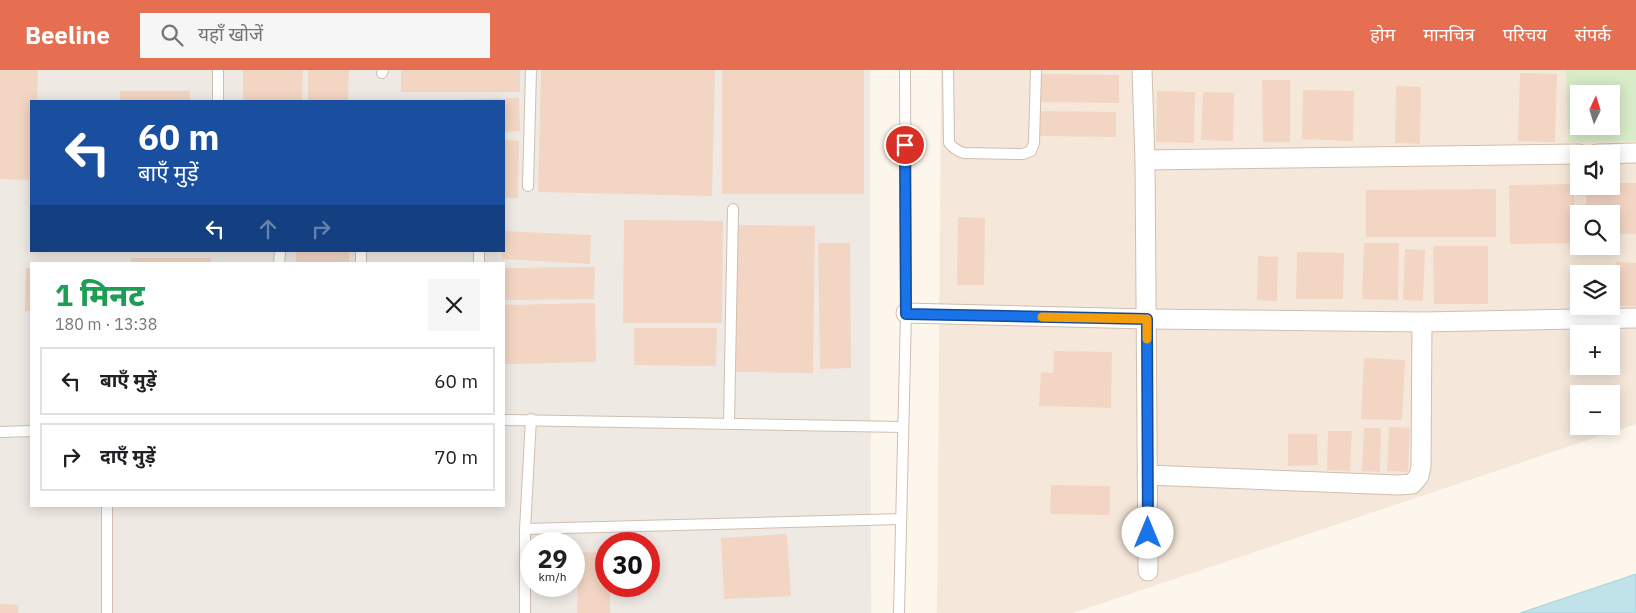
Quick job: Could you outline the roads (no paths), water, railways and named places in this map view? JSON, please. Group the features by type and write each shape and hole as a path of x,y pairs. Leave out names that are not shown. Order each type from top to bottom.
{"street":[{"path":"1142,70 1147,319 1148,571"},
{"path":"1620,153 1636,153"},
{"path":"1145,160 1570,154"},
{"path":"906,314 1422,322 1636,318"},
{"path":"1148,475 1412,484 1419,476 1420,466 1422,322"}],"lane":[{"path":"218,70 218,100"},
{"path":"528,186 531,70"},
{"path":"899,613 906,314 905,70"},
{"path":"948,70 949,142 951,146 957,151 964,153 1028,154 1032,151 1034,143 1036,70"},
{"path":"729,423 733,209"},
{"path":"525,613 525,529 531,419"},
{"path":"505,420 903,427"},
{"path":"0,432 30,432"},
{"path":"107,507 107,613"},
{"path":"525,529 901,519"}],"water":[{"path":"1636,574 1636,613 1520,613"}]}
